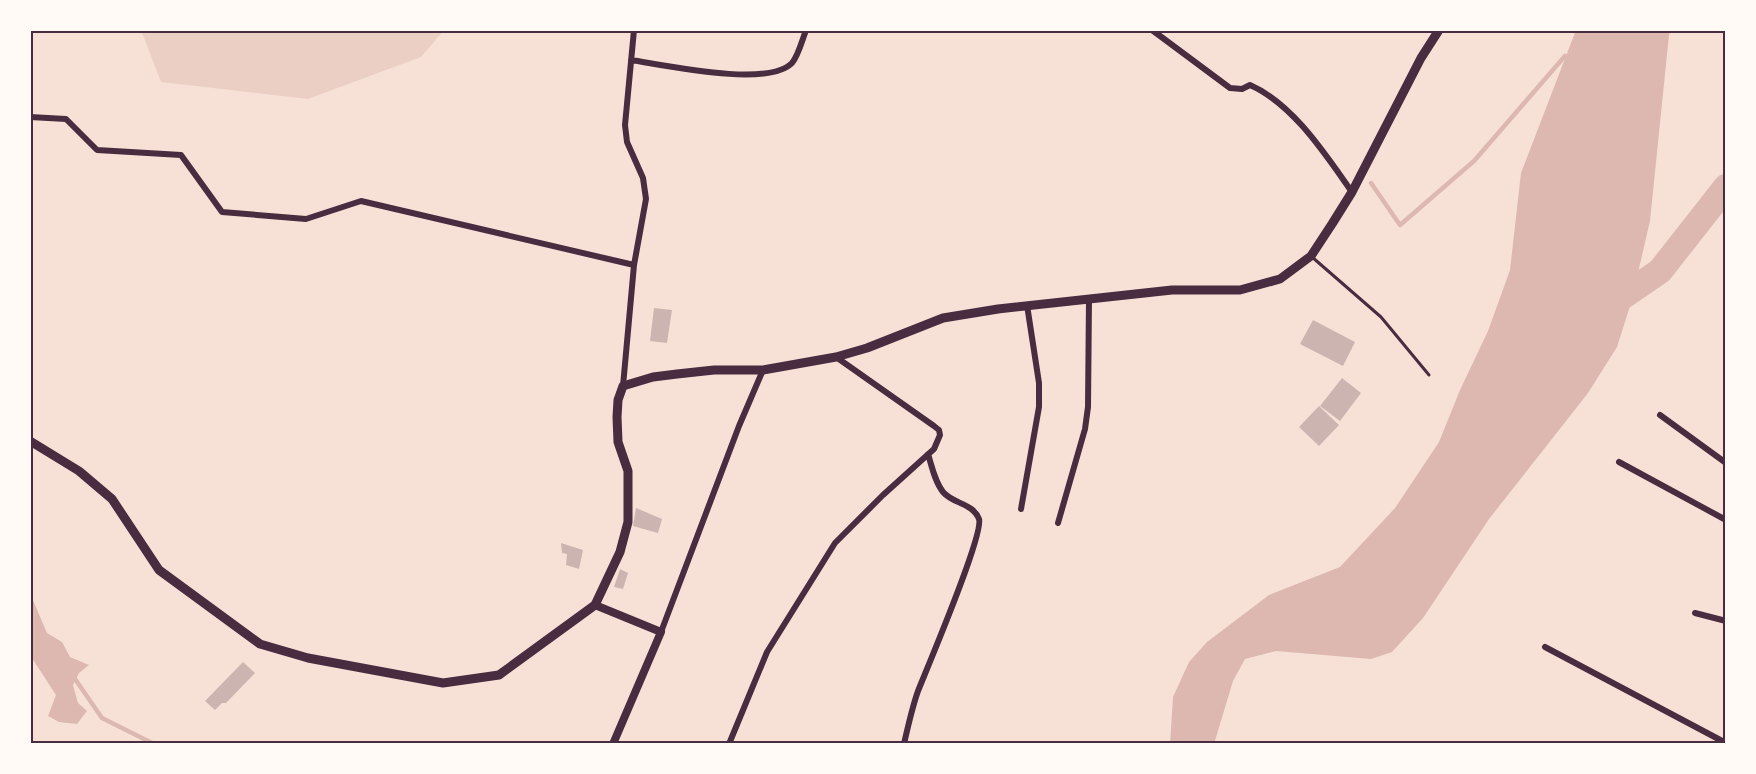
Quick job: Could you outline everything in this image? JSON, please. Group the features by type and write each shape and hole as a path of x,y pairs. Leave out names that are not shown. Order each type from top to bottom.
{"main road":[{"path":"30,441 79,471 112,499 159,570 260,644 308,658 443,683 499,675 595,605 620,552 628,522 628,471 618,442 617,417 618,400 623,386 653,377 714,370 763,370 836,357 867,348 943,318 1027,304 1172,290 1249,289 1280,279 1311,256 1352,192 1421,58 1439,30"}],"street":[{"path":"623,386 634,265 646,199 643,178 627,142 625,125 634,30"},
{"path":"1152,30 1230,88 1242,89 1250,85 1262,90 1314,138 1352,192"},
{"path":"631,60 692,70 748,75 777,71 792,62 805,33"},
{"path":"30,117 66,119 97,150 181,155 222,212 306,219 361,201 634,265"},
{"path":"1058,523 1088,407 1089,298"},
{"path":"1021,509 1040,407 1039,383 1027,304"},
{"path":"729,744 767,652 835,543 934,448 940,435 939,430 836,357"},
{"path":"613,744 661,632 763,370"},
{"path":"1660,415 1726,463"},
{"path":"904,744 917,694 974,545 980,522 975,510 944,494 937,482 928,454"},
{"path":"1619,462 1726,520"},
{"path":"595,605 661,632"},
{"path":"1695,613 1726,621"},
{"path":"1545,647 1726,743"}],"lane":[{"path":"1311,256 1381,317 1429,375"}],"shaded area":[{"path":"141,30 444,30 421,57 308,99 161,82"},
{"path":"1576,30 1671,30 1650,221 1631,303 1617,347 1588,393 1489,519 1423,618 1392,652 1371,659 1276,651 1245,659 1233,681 1214,744 1170,744 1173,697 1189,662 1207,642 1269,595 1340,567 1395,508 1439,442 1488,331 1510,270 1521,173"},
{"path":"30,593 47,633 62,642 70,657 89,665 79,673 73,685 78,703 87,711 77,724 59,722 48,716 56,695 30,655"}],"building":[{"path":"654,308 672,310 667,343 650,341"},
{"path":"1313,320 1355,342 1343,366 1300,344"},
{"path":"1342,378 1361,393 1340,421 1320,406"},
{"path":"1319,406 1339,425 1319,446 1299,427"},
{"path":"636,508 662,519 658,533 633,526"},
{"path":"561,543 583,550 579,569 566,565 567,554 562,553"},
{"path":"620,569 628,573 623,589 614,587"},
{"path":"243,662 255,673 226,703 222,703 215,710 205,701"}],"waterway":[{"path":"1371,183 1400,225 1474,161 1565,56"},
{"path":"1606,308 1660,271 1726,187"},
{"path":"73,676 102,718 154,744"}]}
